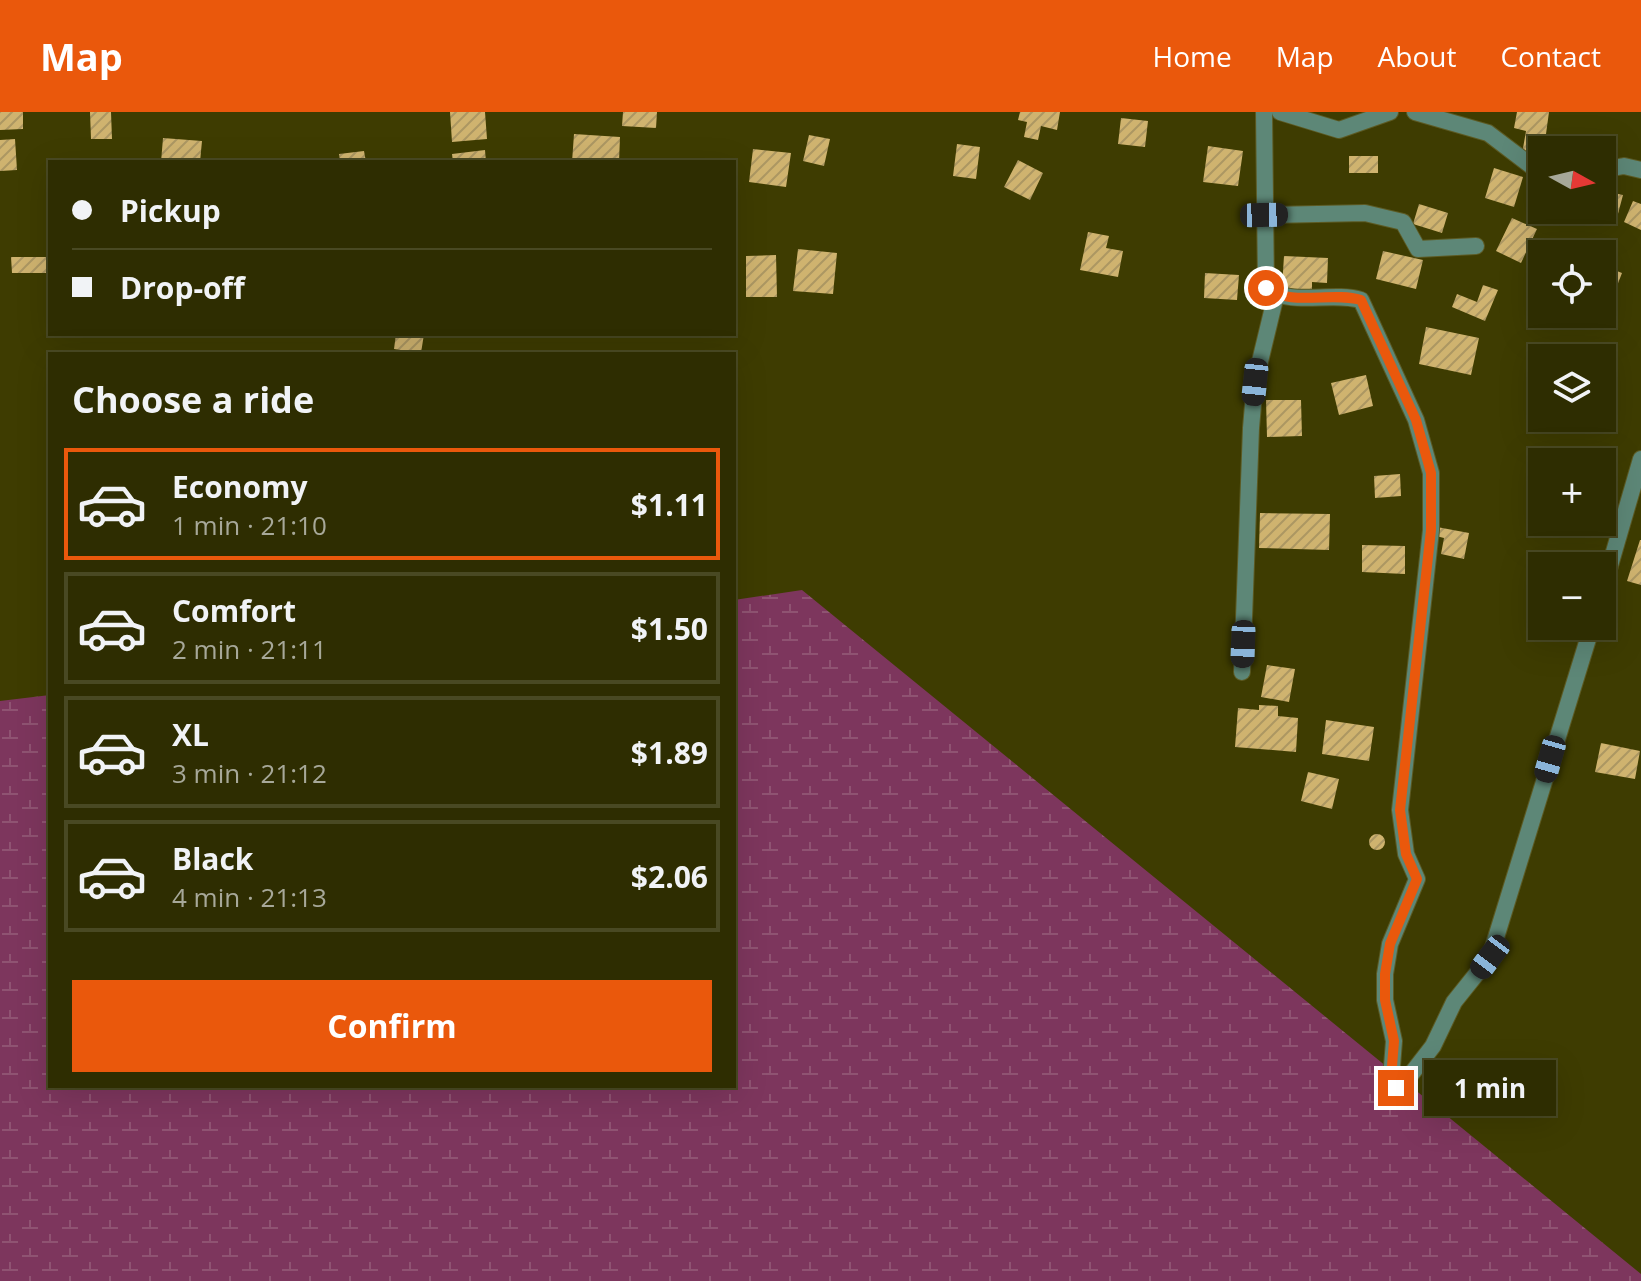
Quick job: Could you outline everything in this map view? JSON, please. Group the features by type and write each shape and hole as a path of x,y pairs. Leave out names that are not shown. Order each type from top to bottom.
{"street":[{"path":"1264,112 1266,288 1276,295 1346,295 1361,300 1416,420 1431,473 1431,530 1400,810 1406,854 1417,879 1390,944 1385,974 1385,1000 1394,1041 1391,1079 1396,1088 1402,1086 1433,1046 1454,1002 1490,957 1588,640"},
{"path":"1280,112 1339,130 1390,112"},
{"path":"1415,112 1488,133 1528,163"},
{"path":"1616,167 1641,170"},
{"path":"1264,215 1365,213 1403,222 1418,249 1476,246"},
{"path":"1242,672 1255,382 1276,295"},
{"path":"1614,552 1641,459"}],"green space":[{"path":"802,590 1641,1274 1641,1281 0,1281 0,701 48,695 48,1088 736,1088 736,600"}],"building":[{"path":"0,112 23,112 23,129 0,130"},
{"path":"90,112 111,112 112,139 91,139"},
{"path":"450,112 485,112 487,139 452,142"},
{"path":"623,112 657,112 656,128 622,126"},
{"path":"1020,112 1060,112 1057,130 1041,126 1038,140 1024,137 1027,122 1018,120"},
{"path":"1517,112 1549,112 1546,134 1555,136 1528,136 1528,155 1522,154 1526,131 1514,128"},
{"path":"1121,118 1148,121 1145,147 1118,144"},
{"path":"574,134 620,137 619,160 572,160"},
{"path":"809,135 830,139 824,166 803,161"},
{"path":"163,138 202,141 200,160 161,160"},
{"path":"15,139 17,170 0,171 0,140"},
{"path":"957,144 980,147 976,179 953,176"},
{"path":"1208,146 1243,151 1238,186 1203,182"},
{"path":"753,149 791,153 786,187 749,182"},
{"path":"485,150 486,160 453,160 452,154"},
{"path":"364,151 366,160 340,160 339,154"},
{"path":"1349,156 1378,156 1378,173 1349,173"},
{"path":"1018,160 1043,173 1030,200 1004,187"},
{"path":"1494,168 1523,177 1514,207 1485,198"},
{"path":"1616,193 1623,195 1616,221"},
{"path":"1633,201 1641,204 1641,230 1624,222"},
{"path":"1419,204 1448,213 1442,233 1413,224"},
{"path":"1512,218 1537,229 1532,240 1528,240 1521,263 1496,251"},
{"path":"1088,232 1109,236 1106,248 1123,251 1118,277 1080,270"},
{"path":"798,249 837,253 833,294 793,291"},
{"path":"1383,251 1423,260 1416,289 1376,279"},
{"path":"776,255 777,297 746,297 746,256"},
{"path":"1284,256 1328,258 1327,283 1312,282 1312,292 1282,287"},
{"path":"11,257 48,257 48,273 12,273"},
{"path":"1616,271 1622,273 1616,289"},
{"path":"1205,273 1239,275 1237,300 1204,298"},
{"path":"1483,285 1498,290 1485,321 1452,307 1457,294 1477,302"},
{"path":"1426,327 1479,338 1471,375 1419,364"},
{"path":"396,336 424,336 421,352 394,349"},
{"path":"1366,375 1373,406 1339,415 1331,383"},
{"path":"1266,400 1301,400 1302,436 1267,437"},
{"path":"1400,474 1401,496 1375,498 1374,476"},
{"path":"1260,513 1330,514 1329,550 1259,548"},
{"path":"1437,527 1469,533 1464,559 1441,554 1444,538 1436,536"},
{"path":"1641,540 1641,585 1627,581"},
{"path":"1362,545 1405,546 1405,574 1362,572"},
{"path":"1267,665 1295,669 1289,702 1261,697"},
{"path":"1259,705 1278,706 1278,716 1298,718 1296,752 1235,747 1238,708 1259,710"},
{"path":"1326,720 1374,727 1369,761 1322,754"},
{"path":"1601,743 1640,751 1635,779 1595,772"},
{"path":"1308,772 1339,779 1332,809 1301,801"},
{"path":"1374,834 1380,834 1385,842 1383,848 1374,850 1369,845 1369,839"}],"route":[{"path":"1266,288 1276,295 1346,295 1361,300 1416,420 1431,473 1431,530 1400,810 1406,854 1417,879 1416,887 1402,908 1390,944 1385,974 1385,1000 1394,1041 1390,1072 1392,1085 1396,1088"}]}
